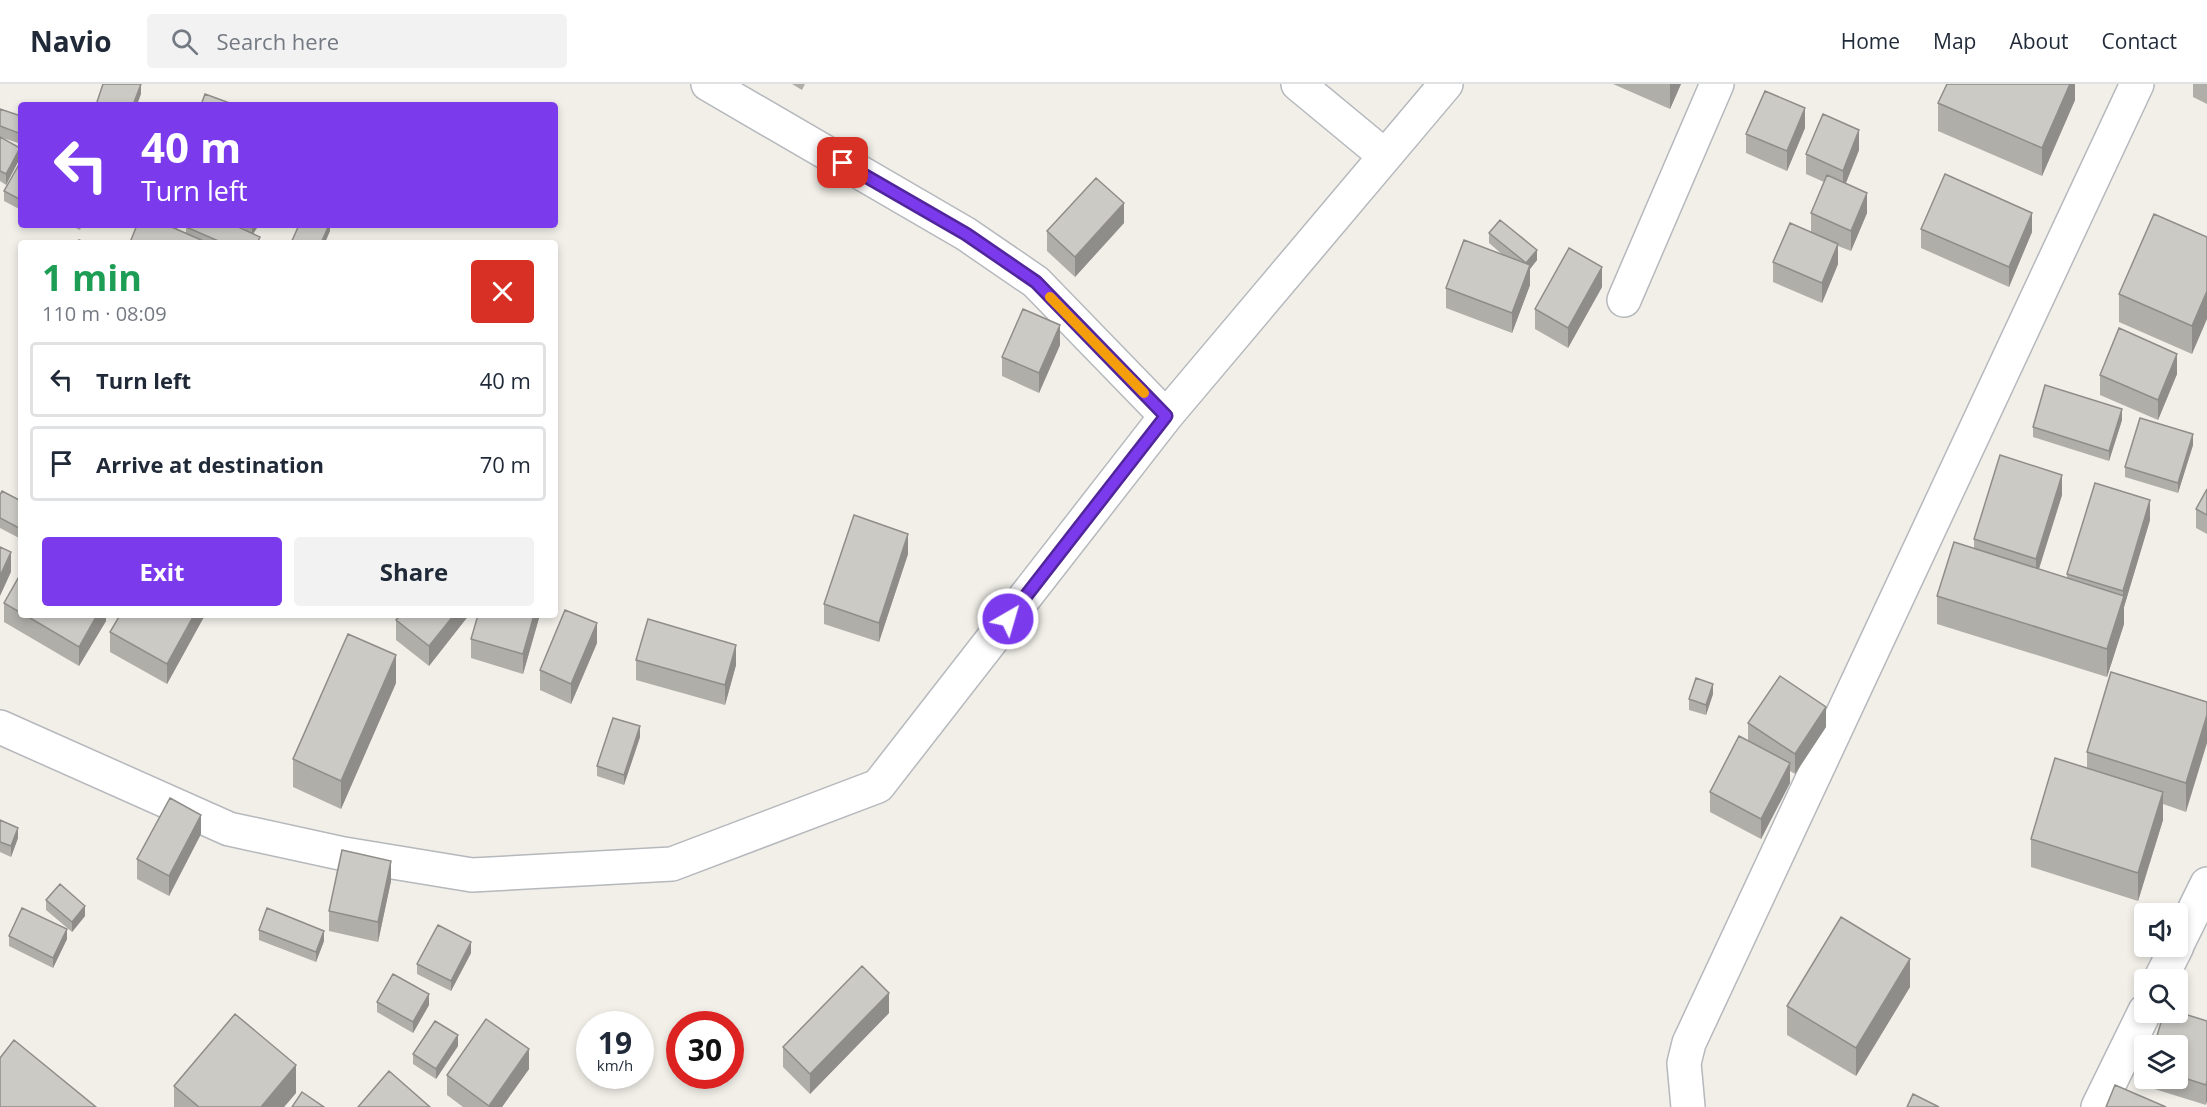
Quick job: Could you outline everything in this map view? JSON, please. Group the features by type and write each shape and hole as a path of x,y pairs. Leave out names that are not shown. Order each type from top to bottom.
{"street":[{"path":"708,84 966,234 1036,282 1166,416"},
{"path":"1298,84 1385,156"},
{"path":"0,727 229,829 344,854 472,875 672,864 878,786 1166,416 1446,84"},
{"path":"1624,300 1717,84"},
{"path":"1688,1107 1684,1064 1689,1043 2137,84"},
{"path":"2188,923 2207,884"},
{"path":"2098,1107 2139,1023"}],"building":[{"path":"103,84 141,84 134,102 97,102"},
{"path":"1947,84 2070,84 2042,148 1938,103"},
{"path":"1765,91 1805,108 1787,151 1746,134"},
{"path":"205,94 227,102 202,102"},
{"path":"0,109 18,115 18,133 0,126"},
{"path":"1823,114 1859,130 1843,171 1806,154"},
{"path":"0,137 18,147 18,152 6,174 0,171"},
{"path":"18,166 18,198 4,191"},
{"path":"1945,174 2032,213 2009,267 1921,229"},
{"path":"1827,175 1867,193 1851,231 1811,213"},
{"path":"1096,178 1124,203 1075,257 1047,231"},
{"path":"2154,214 2207,237 2207,291 2192,326 2119,294"},
{"path":"1500,220 1537,250 1526,263 1489,233"},
{"path":"1790,223 1838,244 1822,283 1773,262"},
{"path":"136,228 174,228 201,240 131,240"},
{"path":"188,228 240,228 260,237 258,240 216,240"},
{"path":"298,228 328,228 322,240 292,240"},
{"path":"1464,240 1530,265 1512,313 1446,288"},
{"path":"1569,248 1602,267 1568,328 1535,309"},
{"path":"1023,309 1060,325 1039,373 1002,357"},
{"path":"2119,328 2177,354 2158,400 2100,375"},
{"path":"2045,385 2122,409 2109,451 2033,427"},
{"path":"2140,418 2193,434 2178,483 2125,467"},
{"path":"2000,455 2062,475 2036,559 1974,539"},
{"path":"2095,483 2150,500 2123,591 2067,574"},
{"path":"2207,489 2207,515 2196,509"},
{"path":"2,491 18,499 18,527 0,518"},
{"path":"854,515 908,534 879,623 824,604"},
{"path":"1954,542 2124,596 2107,649 1937,596"},
{"path":"0,547 11,552 0,576"},
{"path":"18,578 18,611 4,603"},
{"path":"565,610 597,623 571,684 540,670"},
{"path":"30,618 95,618 79,647"},
{"path":"118,618 192,618 167,664 110,632"},
{"path":"398,618 452,618 429,646 396,620"},
{"path":"477,618 533,618 523,654 471,639"},
{"path":"648,619 736,645 725,685 636,660"},
{"path":"348,634 396,655 341,781 293,759"},
{"path":"2111,672 2207,702 2207,715 2186,783 2087,752"},
{"path":"1780,676 1826,707 1795,754 1748,723"},
{"path":"1696,678 1713,684 1706,705 1689,699"},
{"path":"613,718 640,726 624,775 597,766"},
{"path":"1739,736 1790,763 1761,819 1710,792"},
{"path":"2055,758 2163,792 2138,873 2031,839"},
{"path":"170,798 201,815 169,876 137,859"},
{"path":"0,820 18,828 11,846 0,842"},
{"path":"342,850 391,861 378,922 329,911"},
{"path":"60,884 85,906 72,922 46,900"},
{"path":"22,908 67,929 53,958 9,936"},
{"path":"267,908 324,931 316,952 259,930"},
{"path":"1841,917 1910,959 1856,1048 1787,1006"},
{"path":"438,925 471,942 451,981 417,964"},
{"path":"862,966 889,993 810,1074 783,1047"},
{"path":"393,974 429,994 413,1022 377,1002"},
{"path":"235,1014 296,1065 261,1107 199,1107 174,1086"},
{"path":"2188,1015 2207,1021 2206,1085 2188,1079 2188,1035 2157,1035 2161,1023 2188,1023"},
{"path":"486,1019 529,1049 489,1106 447,1075"},
{"path":"435,1021 458,1035 436,1069 413,1054"},
{"path":"14,1040 96,1107 0,1107 0,1058"},
{"path":"389,1071 430,1107 358,1107"},
{"path":"2115,1085 2166,1107 2106,1107"},
{"path":"302,1092 324,1107 292,1107"},
{"path":"1913,1094 1939,1107 1907,1107"}],"slow traffic":[{"path":"1050,297 1144,393"}],"route":[{"path":"843,163 966,234 1036,282 1166,416 1008,619"}]}
